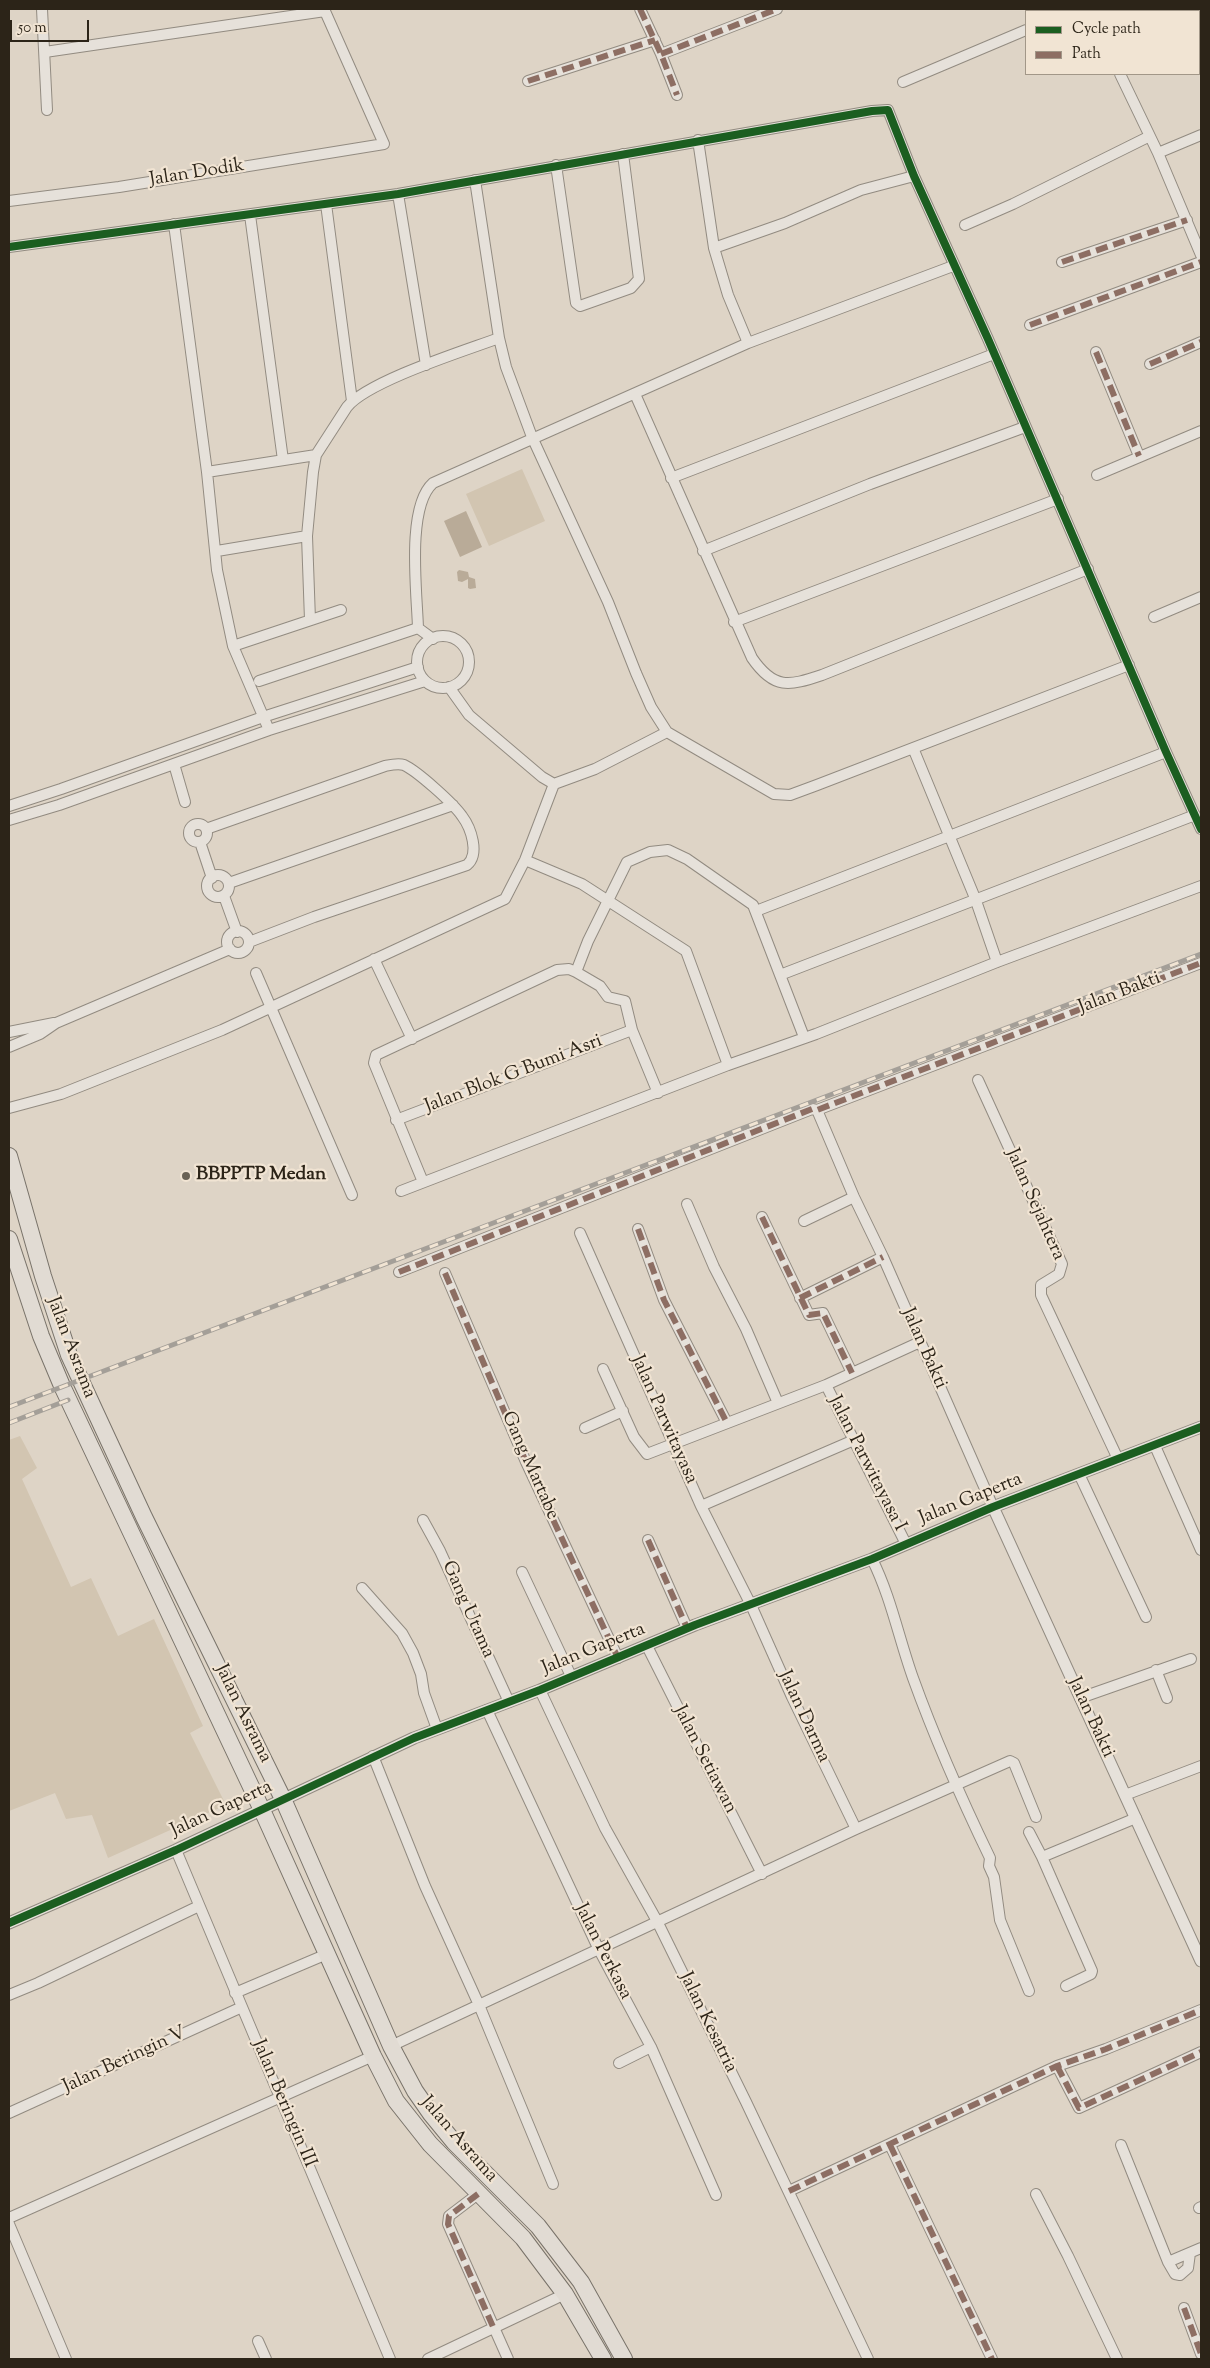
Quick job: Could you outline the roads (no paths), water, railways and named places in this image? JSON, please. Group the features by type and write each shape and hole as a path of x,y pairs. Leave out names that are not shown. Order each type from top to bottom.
{"highway":[{"name":"Jalan Asrama","path":"9,1156 43,1276 69,1355 144,1517 283,1799 391,2046 415,2091 431,2114 454,2142 538,2226 580,2282 624,2359"},
{"name":"Jalan Asrama","path":"9,1239 41,1336 65,1393 262,1810 326,1954 396,2101 430,2144 523,2238 565,2294 603,2359"}],"street":[{"path":"42,9 48,110"},
{"path":"640,9 655,40 677,95"},
{"path":"661,54 777,9"},
{"path":"46,52 325,10"},
{"name":"Jalan Dodik","path":"9,201 119,187 384,144 325,10"},
{"path":"903,82 1025,30"},
{"path":"528,81 655,40"},
{"path":"1120,75 1148,137 1158,153 1201,255"},
{"path":"9,247 398,194 698,140 882,109 888,110 953,266 1058,499 1201,829"},
{"path":"1158,153 1201,135"},
{"path":"965,225 1014,204 1148,137"},
{"path":"698,140 714,248 728,295 748,343"},
{"path":"556,165 576,304 580,306 631,288 639,278 623,154"},
{"path":"714,248 785,223 861,190 914,176"},
{"path":"475,180 499,338 506,368 532,437 608,602 651,707 667,732 764,790 782,796 817,785 1129,666"},
{"path":"398,194 426,365"},
{"path":"326,204 352,401"},
{"path":"250,215 283,460"},
{"path":"1062,262 1187,220"},
{"path":"174,224 217,551 217,570 233,646 269,730"},
{"path":"1030,325 1201,262"},
{"path":"418,628 416,524 419,504 427,488 439,478 748,343 953,266"},
{"path":"310,620 307,536 316,456 352,401 367,391 426,365 499,338"},
{"path":"1150,364 1201,342"},
{"path":"1096,352 1140,456"},
{"path":"671,478 994,354"},
{"path":"635,394 734,622 760,670 789,685 831,672 1088,569"},
{"path":"703,551 870,484 1025,427"},
{"path":"1097,475 1201,431"},
{"path":"207,472 316,456"},
{"path":"734,622 1058,499"},
{"path":"217,551 307,536"},
{"path":"1154,617 1201,597"},
{"path":"233,646 341,610"},
{"path":"418,628 432,638"},
{"path":"259,681 418,628"},
{"path":"441,636 458,640 468,654 468,671 457,684 449,688 432,686 425,680 418,667 420,650 432,638 441,636"},
{"path":"9,806 263,717 418,667"},
{"path":"9,820 31,814 269,730 425,680"},
{"path":"449,688 469,715 542,777 554,784"},
{"path":"12,1107 61,1094 222,1030 505,899 525,860 554,784 595,769 667,732"},
{"path":"913,748 975,898 997,962"},
{"path":"756,911 1166,752"},
{"path":"174,764 185,802"},
{"path":"9,1047 28,1040 56,1023 230,949 239,953 244,951 249,942 314,917 466,865 472,858 475,850 464,817 453,805 404,765 391,764 206,829"},
{"path":"28,800 31,814"},
{"path":"229,883 453,805"},
{"path":"780,975 975,898 1195,815"},
{"path":"200,842 190,839 189,829 198,824 206,829"},
{"path":"200,842 206,837 206,829"},
{"path":"200,842 212,878"},
{"path":"576,972 607,900 627,862 650,852 668,850 687,859 748,901 756,911 804,1037"},
{"path":"525,860 582,884 686,950 728,1065"},
{"path":"218,875 225,877 229,883 228,893 224,896 213,896 207,887 212,878 218,875"},
{"path":"401,1192 997,962 1201,886"},
{"path":"224,896 237,932"},
{"path":"230,949 228,938 237,932 245,934 249,942"},
{"path":"374,959 412,1039"},
{"name":"Jalan Bakti","path":"1201,963 817,1110 993,1507 1201,1961"},
{"path":"423,1182 374,1063 379,1053 557,970 569,969 576,972 600,986 608,997 625,1001 632,1030 658,1093"},
{"path":"256,973 352,1194"},
{"path":"9,1032 36,1025 56,1023"},
{"name":"Jalan Blok G Bumi Asri","path":"396,1120 632,1030"},
{"name":"Jalan Sejahtera","path":"978,1080 1062,1264 1059,1274 1041,1285 1041,1295 1118,1459"},
{"path":"399,1272 812,1109 817,1110"},
{"path":"804,1221 854,1197"},
{"path":"687,1204 714,1267 746,1329 778,1403"},
{"path":"762,1217 810,1316 819,1312 823,1313 852,1373"},
{"path":"638,1229 664,1300 727,1423"},
{"name":"Jalan Parwitayasa","path":"580,1233 701,1506 751,1605"},
{"path":"800,1298 883,1256"},
{"name":"Gang Martabe","path":"445,1273 526,1462 618,1658"},
{"path":"603,1369 634,1437 646,1454 826,1385 920,1342"},
{"name":"Jalan Parwitayasa I","path":"826,1385 906,1544"},
{"path":"585,1428 622,1411"},
{"name":"Jalan Gaperta","path":"9,1923 176,1850 372,1756 433,1730 540,1690 687,1628 872,1559 993,1507 1201,1427"},
{"path":"701,1506 854,1440"},
{"path":"1155,1446 1201,1550"},
{"path":"1079,1474 1146,1617"},
{"name":"Gang Utama","path":"423,1520 440,1551 509,1702"},
{"path":"648,1540 687,1628"},
{"path":"872,1559 894,1613 913,1679 956,1785 990,1858 989,1866 994,1877 1000,1920 1029,1991"},
{"path":"522,1572 571,1676"},
{"path":"362,1588 402,1633 413,1653 422,1674 424,1693 433,1730"},
{"name":"Jalan Darma","path":"751,1605 792,1698 856,1829"},
{"name":"Jalan Setiawan","path":"647,1646 762,1874"},
{"path":"1080,1698 1191,1658"},
{"path":"1156,1670 1167,1698"},
{"name":"Jalan Kesatria","path":"540,1690 605,1828 657,1921 789,2191 868,2359"},
{"name":"Jalan Perkasa","path":"487,1710 598,1948 651,2047 716,2195"},
{"path":"372,1756 424,1886 479,2005 553,2184"},
{"path":"391,2046 856,1829 1012,1761 1036,1817"},
{"path":"1125,1795 1201,1766"},
{"path":"1042,1858 1136,1818"},
{"path":"1029,1832 1092,1971 1091,1974 1066,1986"},
{"name":"Jalan Beringin III","path":"176,1850 390,2359"},
{"path":"9,1995 199,1906"},
{"path":"236,1993 326,1954"},
{"name":"Jalan Beringin V","path":"9,2113 242,2007"},
{"path":"789,2191 1058,2066 1106,2049 1201,2010"},
{"path":"619,2063 651,2047"},
{"path":"1058,2066 1079,2108 1201,2052"},
{"path":"9,2218 373,2056"},
{"path":"890,2145 992,2359"},
{"path":"1121,2145 1168,2262 1175,2274 1180,2275 1188,2268 1190,2253"},
{"path":"478,2194 449,2216 448,2224 508,2359"},
{"path":"1036,2194 1117,2359"},
{"path":"9,2224 66,2359"},
{"path":"1168,2262 1201,2248"},
{"path":"428,2359 565,2294"},
{"path":"1184,2308 1201,2354"},
{"path":"258,2341 266,2359"}],"railway":[{"path":"9,1407 1201,954"},
{"path":"9,1423 68,1400"}],"place":[{"name":"BBPPTP Medan","path":"186,1176"}]}
